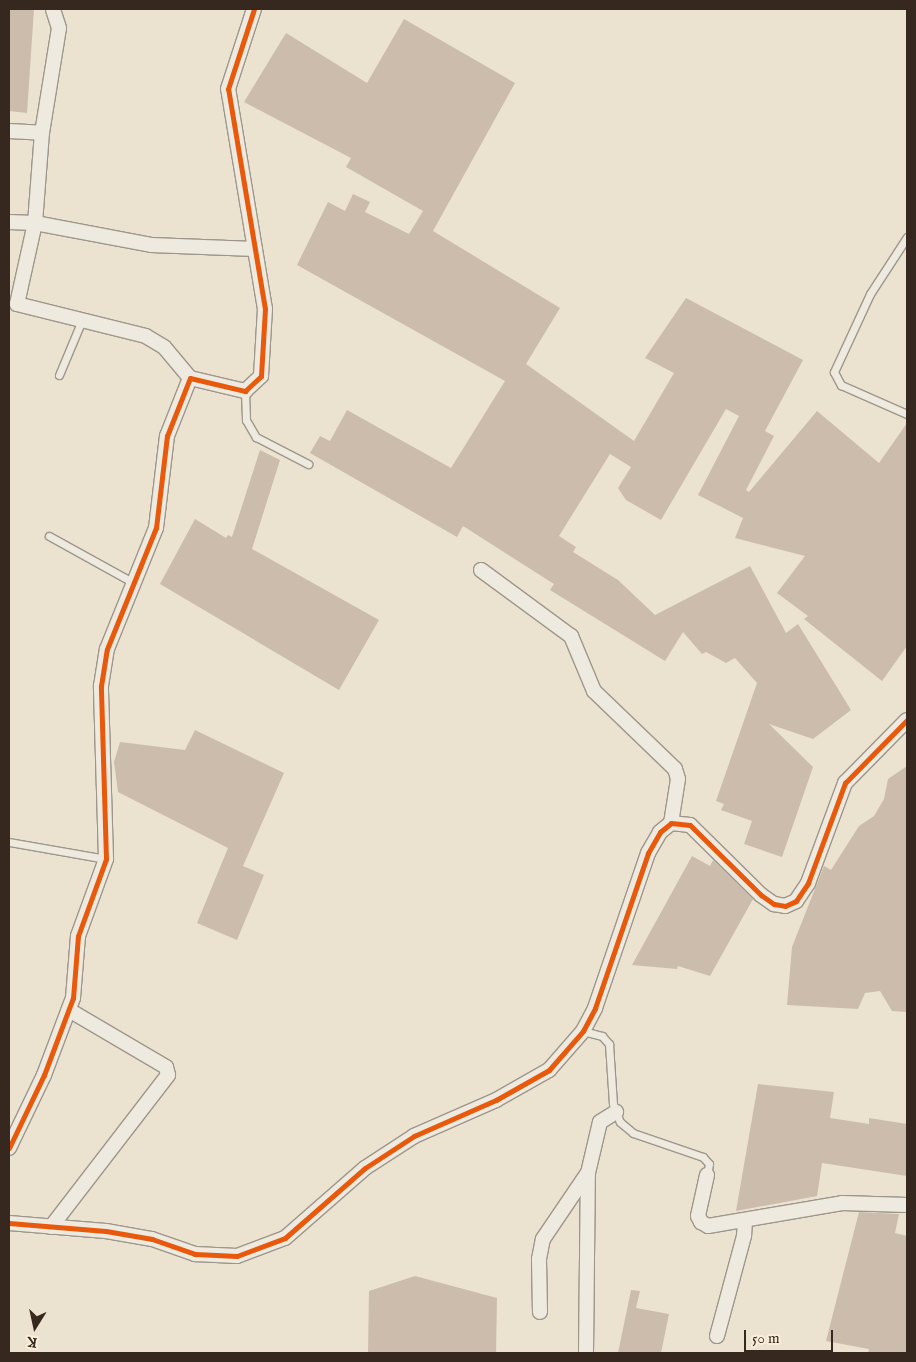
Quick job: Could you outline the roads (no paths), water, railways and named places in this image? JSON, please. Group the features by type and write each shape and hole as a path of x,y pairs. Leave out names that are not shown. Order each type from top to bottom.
{"street":[{"path":"53,9 59,28 42,133 35,223 13,306 82,320 146,336 164,347 190,378 246,391 261,376 265,309 228,89 254,9"},
{"path":"9,131 42,133"},
{"path":"9,222 35,223 151,245 255,249"},
{"path":"9,1148 44,1075 69,1010 73,998 78,936 106,859 106,778 101,686 107,649 156,528 167,436 190,378"},
{"path":"9,1224 152,1239 195,1254 237,1256 285,1238 365,1168 414,1136 496,1100 549,1070 582,1030 609,973 648,853 660,832 671,823 678,779 675,769 594,691 571,636 481,570"},
{"path":"671,823 690,825 761,895 774,904 796,901 808,882 846,783 907,720"},
{"path":"51,1227 168,1075 166,1066 69,1010"},
{"path":"586,1353 588,1173 600,1122 616,1112"},
{"path":"540,1312 539,1259 543,1239 588,1173"},
{"path":"707,1175 698,1211 701,1222 708,1226 842,1203 907,1204"},
{"path":"717,1336 744,1236 745,1220"}],"lane":[{"path":"907,237 870,294 834,372 841,385 907,414"},
{"path":"59,375 82,320"},
{"path":"246,391 246,420 256,437 308,464"},
{"path":"49,536 134,583"},
{"path":"9,842 106,859"},
{"path":"582,1030 602,1036 609,1044 616,1112 620,1122 633,1133 703,1158 709,1164 707,1175"}]}
